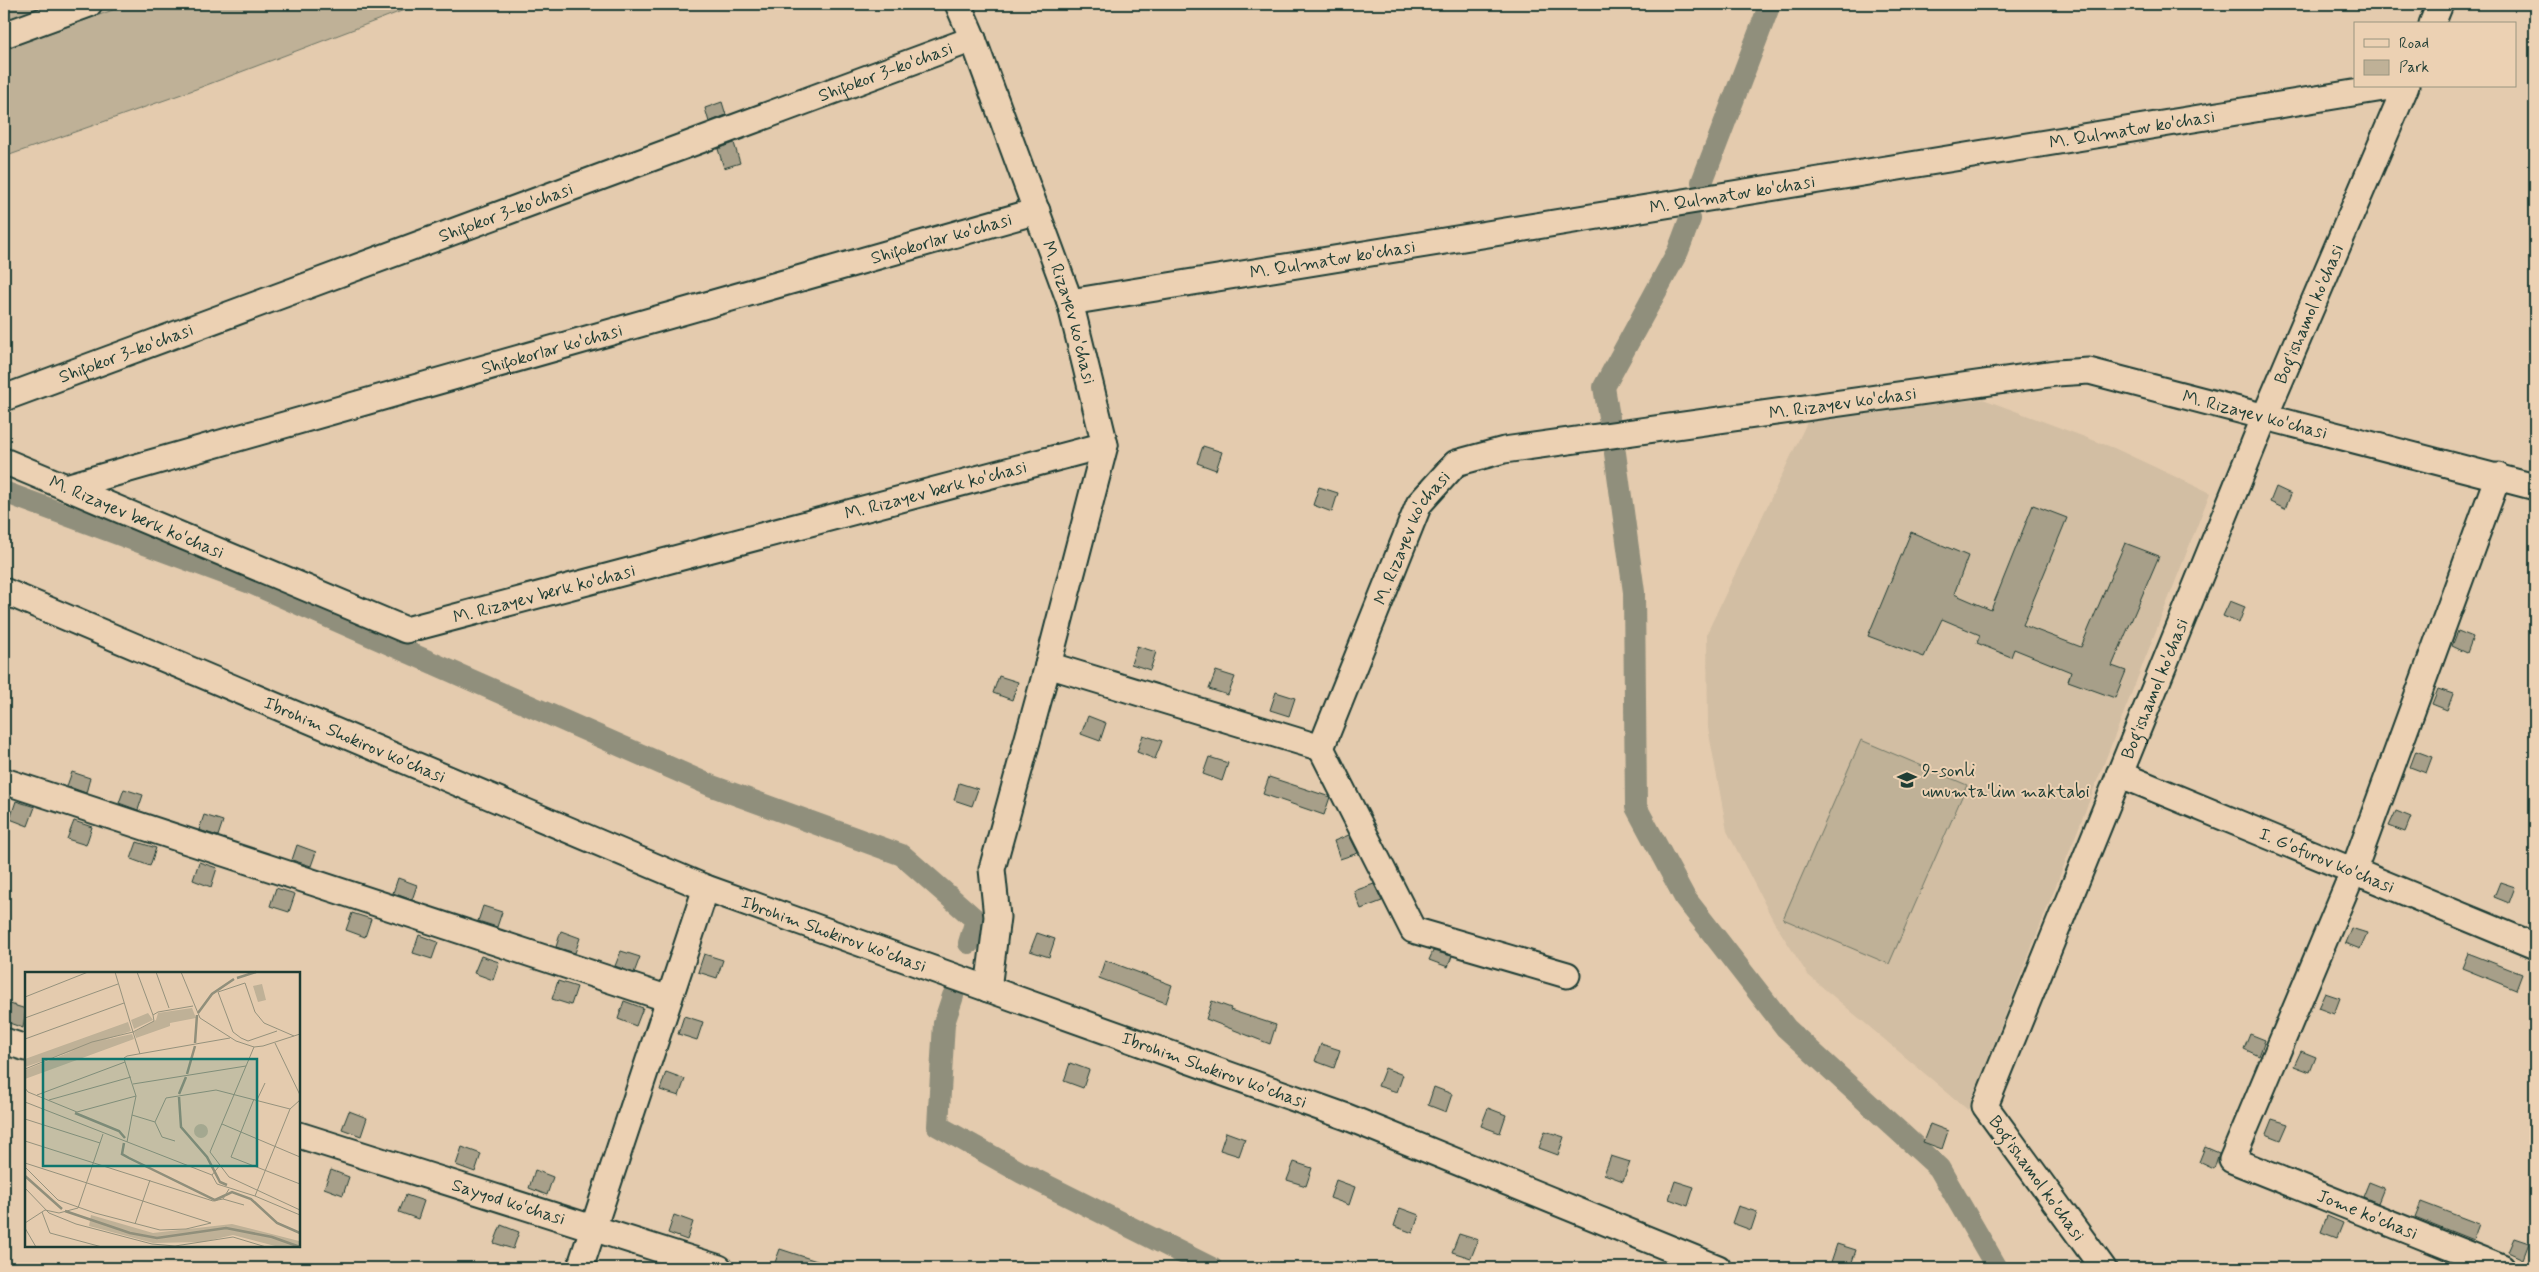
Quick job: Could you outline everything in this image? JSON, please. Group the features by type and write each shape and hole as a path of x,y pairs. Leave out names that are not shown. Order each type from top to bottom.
{"street":[{"path":"4,35 89,4"},
{"name":"Shifokor 3-ko'chasi","path":"4,398 973,39 958,4"},
{"path":"2433,22 2440,4"},
{"name":"M. Rizayev ko'chasi","path":"973,39 1070,302 1104,444 1048,665 992,869 997,917 988,989"},
{"name":"M. Qulmatov ko'chasi","path":"1070,302 2384,88"},
{"name":"Bog'ishamol ko'chasi","path":"2097,1265 1985,1106 2265,416 2405,88"},
{"name":"Shifokorlar ko'chasi","path":"66,487 1037,211"},
{"name":"M. Rizayev ko'chasi","path":"1321,748 1418,504 1456,463 1504,450 2056,373 2089,371 2535,487"},
{"name":"M. Rizayev berk ko'chasi","path":"4,461 406,630 1104,444"},
{"path":"2354,872 2498,476"},
{"name":"Ibrohim Shokirov ko'chasi","path":"4,591 706,888 1347,1117 1718,1268"},
{"path":"1048,665 1321,748 1413,930 1567,975"},
{"name":"I. G'ofurov ko'chasi","path":"2119,774 2535,946"},
{"path":"4,781 669,999"},
{"name":"Jome ko'chasi","path":"2354,872 2232,1160 2502,1268"},
{"path":"580,1268 706,888"},
{"path":"4,1041 25,1048"},
{"name":"Sayyod ko'chasi","path":"300,1135 719,1268"}],"shaded area":[{"name":"9-sonli umumta'lim maktabi","path":"1983,399 2114,448 2210,493 1968,1110 1808,975 1774,922 1727,831 1708,728 1707,633 1809,418"}],"green space":[{"path":"4,4 61,4 4,24"},
{"path":"129,4 420,4 196,89 4,157 4,50"},
{"path":"1861,740 1967,785 1889,964 1783,919"}],"building":[{"path":"722,102 726,115 709,122 705,108"},
{"path":"734,143 740,163 724,168 718,149"},
{"path":"1203,446 1222,452 1216,470 1197,463"},
{"path":"1319,487 1338,493 1332,512 1313,505"},
{"path":"2276,487 2291,494 2285,509 2270,502"},
{"path":"2033,505 2067,518 2023,625 2081,647 2125,543 2159,556 2112,666 2126,671 2115,698 2068,681 2071,672 2014,649 2011,657 1977,643 1980,635 1942,619 1924,657 1868,636 1911,532 1968,556 1954,594 1991,610"},
{"path":"2230,601 2245,607 2239,623 2223,616"},
{"path":"2458,631 2473,637 2467,653 2452,646"},
{"path":"1137,646 1156,652 1150,670 1131,664"},
{"path":"1216,671 1235,677 1228,695 1209,689"},
{"path":"999,676 1018,682 1012,700 993,693"},
{"path":"2438,689 2453,694 2447,710 2432,704"},
{"path":"1276,692 1295,698 1289,716 1270,710"},
{"path":"1088,716 1106,723 1100,741 1081,734"},
{"path":"1143,735 1162,741 1155,759 1137,752"},
{"path":"2416,751 2432,757 2426,773 2410,767"},
{"path":"1209,757 1228,763 1222,781 1203,774"},
{"path":"72,772 90,778 86,793 67,786"},
{"path":"1269,777 1330,797 1324,815 1263,794"},
{"path":"959,783 978,789 972,806 954,800"},
{"path":"124,789 143,795 138,810 119,803"},
{"path":"16,801 35,807 28,826 10,819"},
{"path":"2396,811 2411,817 2405,832 2389,826"},
{"path":"204,815 223,821 218,836 199,830"},
{"path":"74,821 92,827 86,845 67,839"},
{"path":"1349,835 1358,853 1340,859 1334,841"},
{"path":"137,842 156,848 150,866 131,859"},
{"path":"297,845 316,852 311,866 292,860"},
{"path":"199,862 217,868 211,887 193,880"},
{"path":"398,878 417,885 412,900 393,893"},
{"path":"2500,882 2515,887 2509,903 2494,897"},
{"path":"1374,884 1382,901 1361,909 1354,891"},
{"path":"276,888 295,894 289,912 270,906"},
{"path":"483,906 502,912 497,927 478,921"},
{"path":"352,913 371,919 365,937 346,930"},
{"path":"2351,928 2367,933 2360,949 2345,943"},
{"path":"561,931 580,938 575,953 556,947"},
{"path":"1037,933 1055,939 1049,957 1030,951"},
{"path":"419,935 438,942 432,959 413,953"},
{"path":"621,951 640,957 634,973 615,966"},
{"path":"1433,951 1452,956 1448,967 1429,960"},
{"path":"2468,953 2522,974 2516,990 2462,968"},
{"path":"704,954 723,960 717,978 698,972"},
{"path":"481,956 499,962 493,980 474,973"},
{"path":"1105,960 1172,985 1166,1003 1099,978"},
{"path":"558,981 577,987 571,1005 552,999"},
{"path":"2325,993 2340,998 2334,1014 2318,1008"},
{"path":"624,1001 643,1008 636,1026 618,1019"},
{"path":"1212,1001 1231,1008 1230,1010 1276,1025 1270,1044 1206,1019"},
{"path":"10,1004 25,1009 23,1028 4,1021"},
{"path":"684,1016 703,1022 697,1040 678,1034"},
{"path":"2250,1034 2265,1040 2259,1056 2244,1049"},
{"path":"1321,1044 1340,1050 1334,1068 1315,1061"},
{"path":"2301,1051 2316,1057 2310,1072 2294,1066"},
{"path":"1070,1063 1089,1070 1083,1088 1064,1081"},
{"path":"1385,1068 1403,1075 1397,1092 1378,1086"},
{"path":"666,1072 685,1079 679,1096 660,1090"},
{"path":"1434,1087 1452,1094 1446,1112 1428,1105"},
{"path":"1488,1108 1506,1115 1500,1133 1481,1126"},
{"path":"349,1111 367,1118 361,1136 342,1129"},
{"path":"2272,1119 2288,1124 2281,1140 2266,1134"},
{"path":"1930,1124 1948,1131 1942,1149 1923,1142"},
{"path":"1545,1131 1564,1137 1558,1155 1539,1148"},
{"path":"1226,1132 1245,1139 1239,1156 1220,1150"},
{"path":"462,1147 481,1154 475,1172 456,1165"},
{"path":"2205,1147 2219,1153 2214,1169 2199,1162"},
{"path":"1611,1156 1630,1162 1623,1181 1604,1174"},
{"path":"1294,1162 1312,1168 1306,1186 1287,1180"},
{"path":"331,1170 349,1177 343,1195 324,1188"},
{"path":"535,1170 553,1177 547,1195 529,1188"},
{"path":"1336,1180 1355,1187 1349,1205 1330,1198"},
{"path":"1675,1181 1694,1187 1688,1206 1669,1199"},
{"path":"2369,1182 2384,1188 2378,1203 2363,1197"},
{"path":"406,1195 424,1201 418,1219 399,1212"},
{"path":"2421,1202 2479,1224 2473,1240 2415,1217"},
{"path":"1738,1206 1757,1212 1751,1230 1732,1223"},
{"path":"1400,1208 1419,1215 1413,1233 1394,1226"},
{"path":"674,1215 693,1222 687,1240 668,1233"},
{"path":"2327,1216 2343,1223 2337,1238 2321,1232"},
{"path":"501,1225 519,1232 513,1249 494,1243"},
{"path":"1459,1234 1478,1240 1471,1258 1452,1252"},
{"path":"2514,1238 2529,1243 2523,1259 2508,1252"},
{"path":"1837,1244 1856,1250 1850,1268 1831,1262"},
{"path":"780,1249 829,1265 828,1268 773,1268"}],"waterway":[{"path":"1702,182 1770,4"},
{"path":"1609,417 1604,387 1678,251 1690,219"},
{"path":"1615,453 1634,592 1636,807 1685,898 1786,1028 1939,1168 1997,1268"},
{"path":"4,492 253,584 712,786 902,855 976,920 969,943"},
{"path":"953,996 944,1023 938,1126 1022,1173 1212,1268"}],"place":[{"name":"9-sonli umumta'lim maktabi","path":"1907,780"}]}
